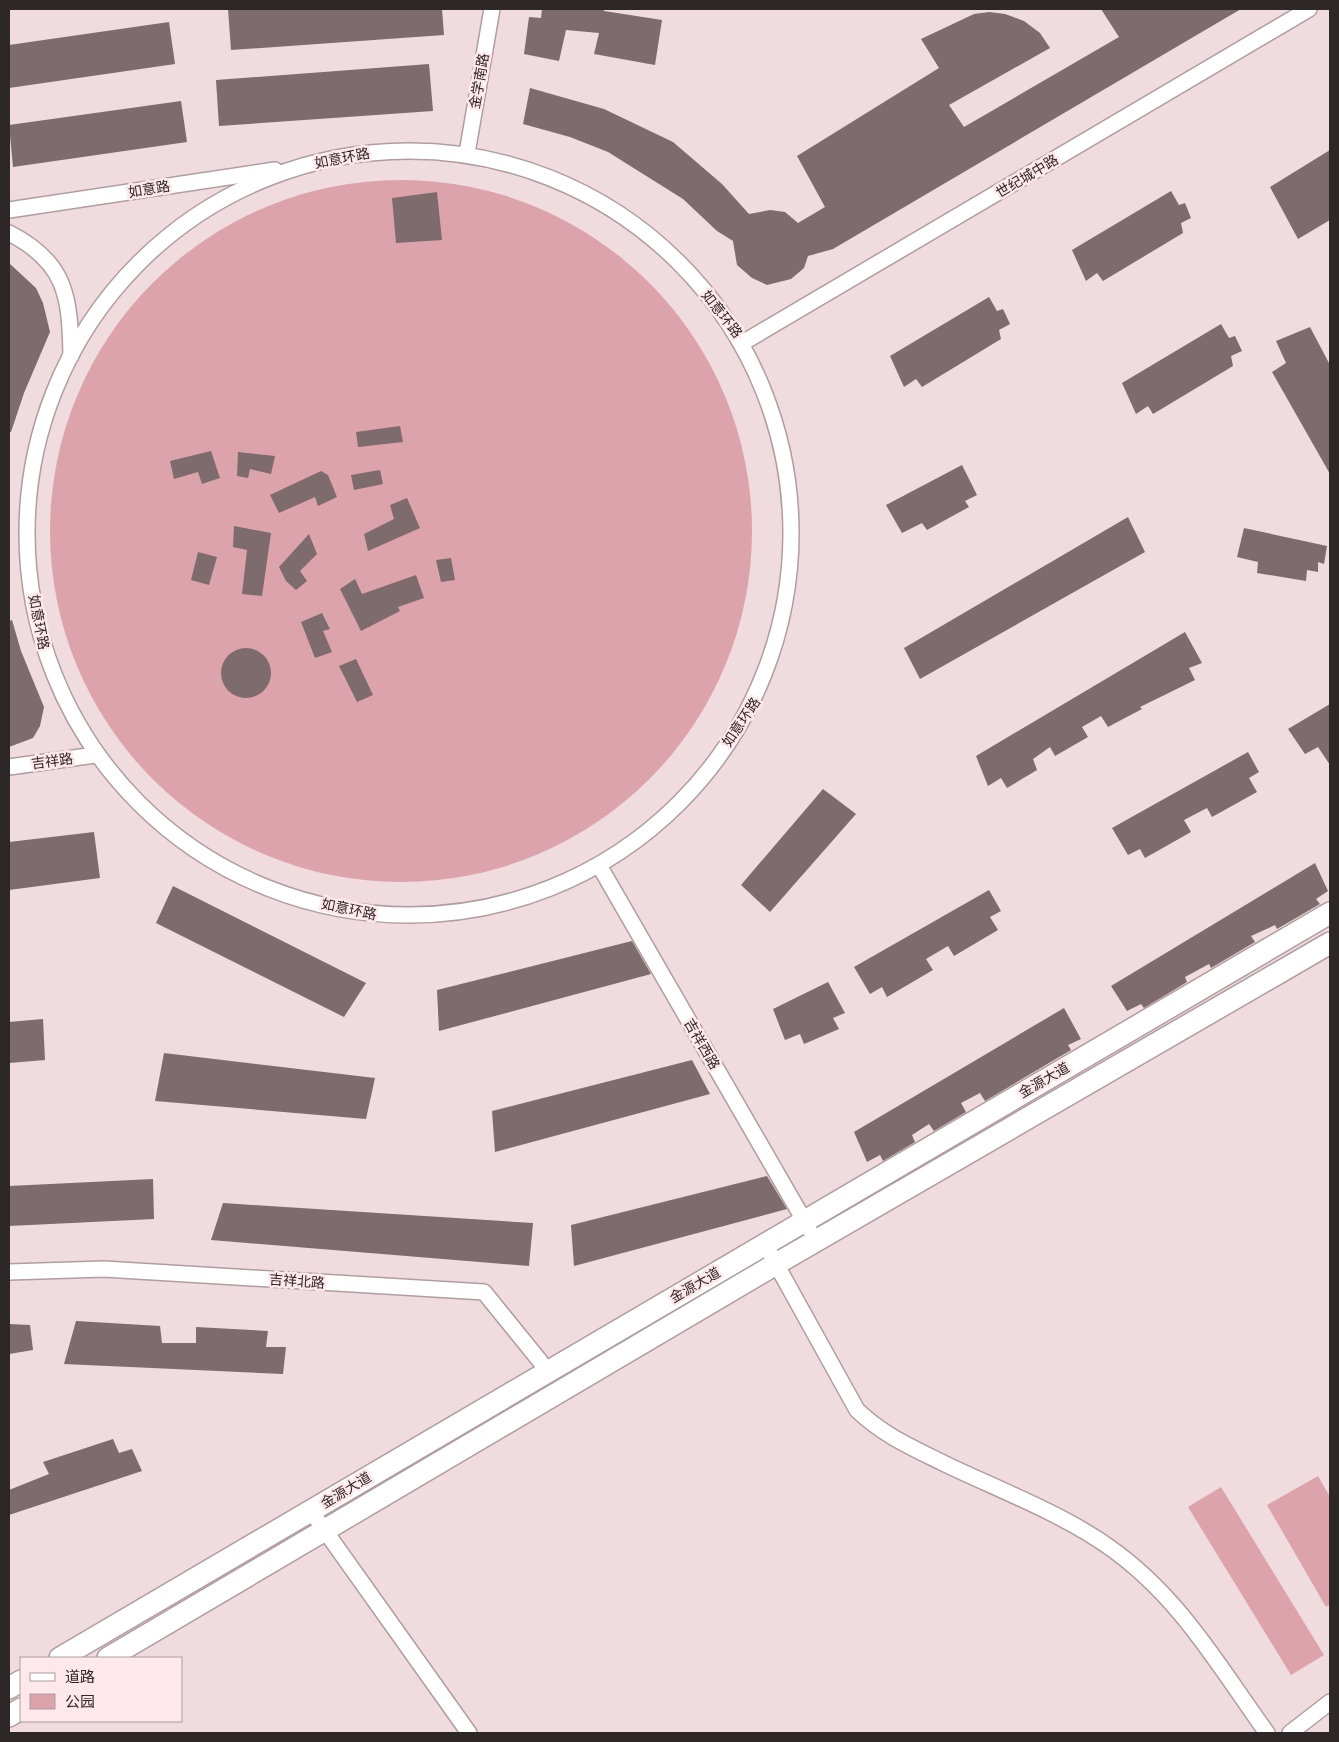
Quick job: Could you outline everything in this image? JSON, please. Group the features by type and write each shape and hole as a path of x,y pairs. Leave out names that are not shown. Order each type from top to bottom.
{"street":[{"name":"金学南路","path":"467,153 492,9"},
{"name":"世纪城中路","path":"744,342 1309,9"},
{"name":"如意环路","path":"381,150 467,153 582,190 674,254 744,342 787,455 793,576 762,692 695,792 600,867 495,908 382,916 272,892 173,837 95,755 42,648 23,530 43,413 71,357 97,307 182,222 289,168 381,150"},
{"name":"如意路","path":"9,210 289,168"},
{"path":"9,233 31,245 52,267 64,287 71,320 71,357"},
{"name":"吉祥路","path":"9,767 95,755"},
{"name":"吉祥西路","path":"600,867 816,1241"},
{"name":"金源大道","path":"62,1657 1330,912"},
{"name":"金源大道","path":"110,1657 776,1264 1330,943"},
{"path":"765,1244 856,1410 876,1428 915,1450 1060,1519 1108,1546 1150,1579 1181,1612 1267,1733"},
{"name":"吉祥北路","path":"9,1272 104,1269 484,1292 548,1371"},
{"path":"310,1511 326,1530 469,1733"},
{"path":"9,1688 20,1682"},
{"path":"1290,1733 1330,1702"},
{"path":"9,1716 20,1710"}],"green space":[{"path":"401,180 435,181 470,186 536,206 567,221 596,239 624,259 650,282 673,308 693,336 711,365 726,396 746,462 751,497 751,565 746,600 726,666 711,697 693,726 673,754 650,780 624,803 596,823 567,841 536,856 470,876 435,881 401,882 367,881 332,876 266,856 235,841 206,823 178,803 152,780 129,754 109,726 91,697 76,666 56,600 51,565 50,531 51,497 56,462 76,396 91,365 109,336 129,308 152,282 178,259 206,239 235,221 266,206 332,186 367,181"},
{"path":"1318,1476 1330,1497 1330,1604 1326,1607 1267,1505"},
{"path":"1221,1487 1324,1655 1291,1675 1188,1507"}],"building":[{"path":"228,9 442,9 444,35 231,50"},
{"path":"542,9 604,9 604,11 662,20 655,65 594,54 599,33 566,30 559,61 524,54 529,17 541,18"},
{"path":"1101,9 1241,9 833,249 808,256 804,268 791,279 767,285 752,278 737,265 733,241 717,231 683,199 608,152 570,137 523,124 530,88 604,109 673,142 722,184 749,214 770,210 785,212 798,223 825,207 797,156 939,68 921,39 974,14 989,12 1005,14 1024,21 1040,33 1050,48 949,105 964,127 1119,37"},
{"path":"169,22 175,64 9,88 9,45"},
{"path":"429,64 433,111 219,126 216,80"},
{"path":"181,101 187,142 13,167 9,125"},
{"path":"1330,150 1330,220 1298,239 1270,187"},
{"path":"1171,191 1179,205 1185,203 1191,218 1181,223 1183,233 1103,281 1097,273 1086,281 1072,250"},
{"path":"437,192 442,240 396,243 392,198"},
{"path":"9,263 36,288 43,303 50,332 24,393 11,432 9,432"},
{"path":"989,297 997,311 1003,309 1010,324 999,330 1001,339 922,387 916,379 904,387 890,356"},
{"path":"1221,324 1229,338 1235,336 1242,351 1231,356 1233,366 1153,414 1148,406 1136,414 1122,383"},
{"path":"1310,327 1330,365 1330,474 1272,372 1286,363 1276,341"},
{"path":"400,426 403,442 358,447 356,432"},
{"path":"211,451 220,478 202,484 198,472 174,479 170,461"},
{"path":"238,452 275,456 271,474 250,469 248,478 237,476"},
{"path":"962,465 977,495 965,501 969,507 927,530 922,523 902,533 886,505"},
{"path":"380,470 383,484 354,490 351,475"},
{"path":"321,471 328,475 337,497 318,506 315,497 279,513 270,495"},
{"path":"407,498 420,528 368,551 364,534 394,519 390,505"},
{"path":"1128,517 1145,552 920,679 904,648"},
{"path":"234,526 271,533 262,596 242,594 247,550 233,547"},
{"path":"1244,528 1327,546 1324,564 1318,562 1318,572 1307,570 1306,581 1257,573 1258,562 1237,557"},
{"path":"309,534 317,554 300,571 307,581 296,590 286,581 279,567"},
{"path":"198,552 217,557 209,585 191,580"},
{"path":"451,558 455,580 441,582 436,560"},
{"path":"416,575 424,598 398,607 400,611 361,631 340,589 355,579 362,594"},
{"path":"322,613 330,629 323,631 332,652 315,658 301,622"},
{"path":"12,620 21,651 44,707 40,726 33,738 9,747 9,621"},
{"path":"1185,632 1202,663 1189,668 1195,680 1140,707 1142,709 1108,727 1101,716 1082,727 1088,737 1055,756 1050,747 1033,759 1037,770 1007,788 1001,778 988,786 976,756"},
{"path":"246,648 260,652 267,659 271,673 267,687 260,694 246,698 232,694 225,687 221,673 225,659 232,652"},
{"path":"356,659 373,695 357,702 339,666"},
{"path":"1330,704 1330,765 1318,747 1305,754 1288,729"},
{"path":"1248,752 1259,772 1249,778 1257,792 1212,817 1207,808 1184,820 1191,832 1145,858 1140,849 1128,855 1112,828"},
{"path":"823,789 856,814 770,912 741,885"},
{"path":"94,832 100,878 9,890 9,842"},
{"path":"1315,863 1328,891 1316,899 1320,904 1277,929 1275,925 1251,936 1255,942 1211,968 1209,964 1185,977 1187,982 1144,1008 1141,1004 1127,1011 1111,986"},
{"path":"173,886 366,983 344,1017 156,923"},
{"path":"989,890 1001,911 990,917 998,930 954,956 948,946 926,959 933,970 887,997 882,987 870,994 854,967"},
{"path":"632,941 651,974 439,1031 437,990"},
{"path":"828,982 845,1013 833,1018 839,1029 804,1044 800,1034 785,1040 773,1009"},
{"path":"1064,1008 1081,1039 1068,1045 1071,1050 985,1101 980,1093 961,1103 966,1112 934,1131 929,1124 912,1135 915,1142 883,1161 880,1155 867,1162 854,1132"},
{"path":"43,1019 45,1060 9,1063 9,1022"},
{"path":"164,1053 375,1078 366,1119 155,1101"},
{"path":"692,1060 710,1094 495,1152 492,1111"},
{"path":"767,1176 787,1209 574,1266 571,1225"},
{"path":"153,1179 154,1219 9,1226 9,1186"},
{"path":"223,1203 533,1223 529,1266 211,1240"},
{"path":"76,1321 160,1326 162,1343 196,1343 196,1327 268,1331 266,1347 286,1347 283,1374 64,1364"},
{"path":"9,1324 30,1325 33,1350 9,1354"},
{"path":"113,1439 119,1453 132,1449 142,1471 9,1515 9,1490 49,1474 43,1462"}]}
